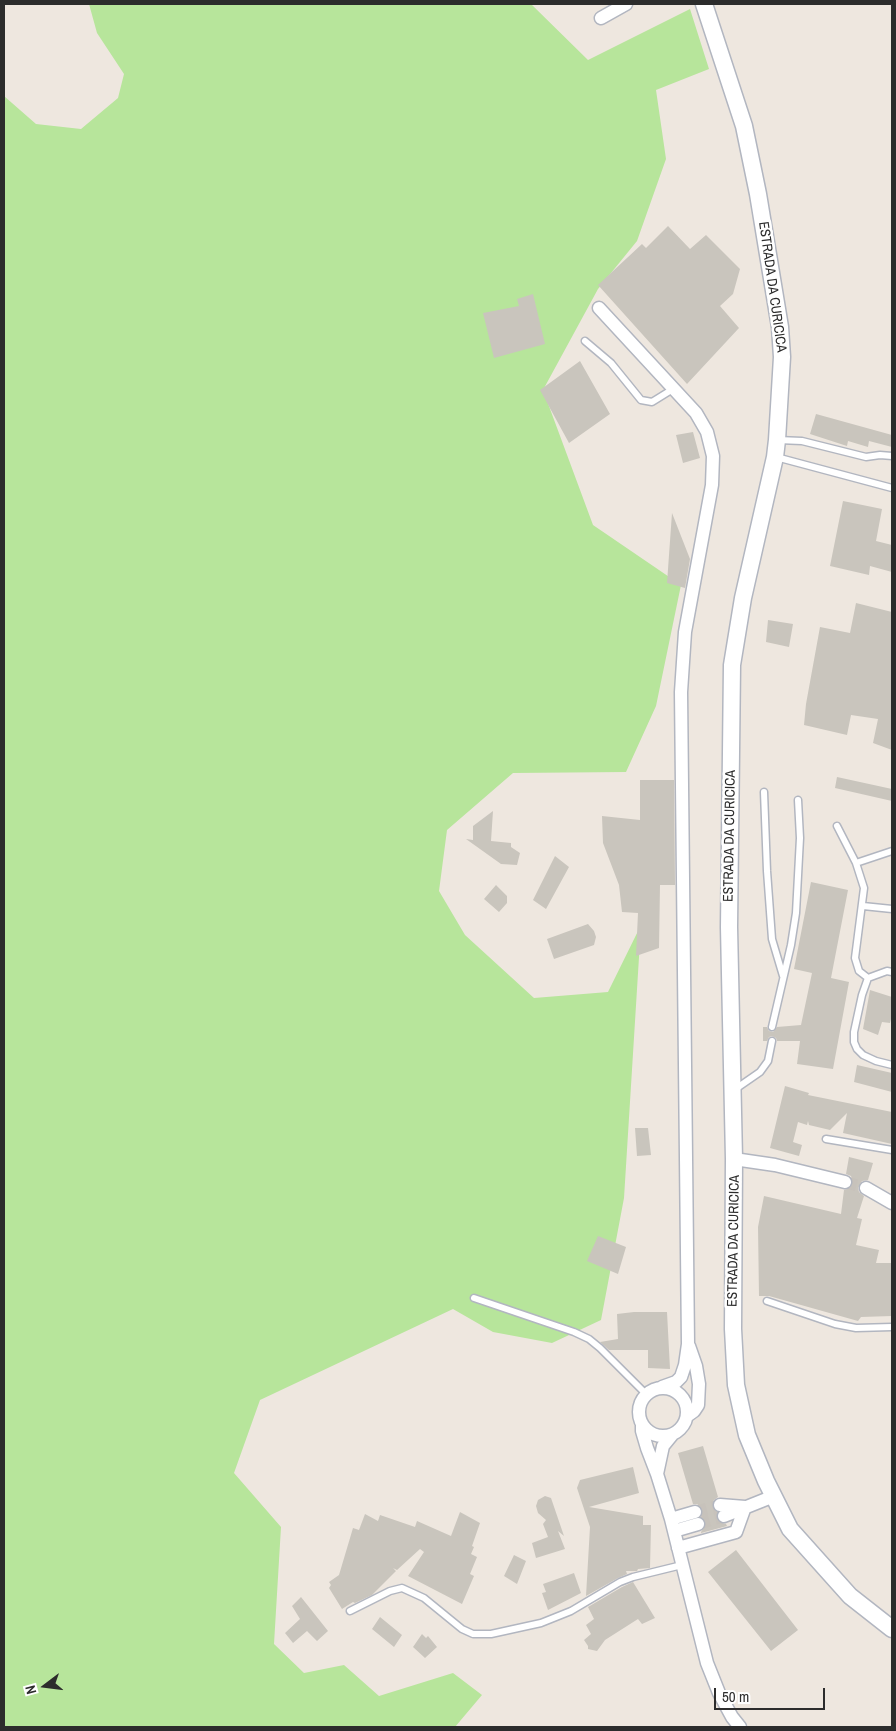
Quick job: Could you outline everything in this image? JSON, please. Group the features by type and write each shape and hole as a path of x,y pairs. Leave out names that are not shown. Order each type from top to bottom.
{"street":[{"path":"601,18 626,4"},
{"name":"ESTRADA DA CURICICA","path":"704,4 744,126 770,266 780,327 782,357 777,440 743,598 732,665 729,927 734,1159 733,1329 736,1384 747,1435 766,1481 790,1529 850,1596 892,1629"},
{"path":"599,308 696,413 707,432 713,456 712,484 685,632 681,692 688,1344 681,1377 676,1382 654,1389 646,1394 638,1408 646,1448 657,1474 672,1525 707,1663 719,1693 732,1717 740,1727"},
{"path":"734,1159 775,1165 845,1182"},
{"path":"866,1188 892,1202"},
{"path":"687,1416 698,1405 699,1384 696,1366 688,1344"},
{"path":"657,1474 663,1446 684,1424 687,1416 687,1407 684,1399 670,1388 662,1387"},
{"path":"642,1425 655,1436 672,1435"},
{"path":"722,1510 745,1508 774,1496"},
{"path":"678,1548 736,1532 745,1508"},
{"path":"672,1525 697,1518"}],"lane":[{"path":"585,341 611,363 642,400 652,402 673,389"},
{"path":"777,440 802,441 866,457 892,456"},
{"path":"774,457 892,488"},
{"path":"764,792 772,939 783,977"},
{"path":"772,1027 791,946 796,913 800,838 798,800"},
{"path":"838,826 856,863 864,888 855,958 858,971 868,978"},
{"path":"856,863 892,851"},
{"path":"863,906 892,909"},
{"path":"868,978 887,971 892,972"},
{"path":"868,978 862,995 854,1032 854,1042 857,1049 863,1055 892,1065"},
{"path":"733,1090 760,1072 768,1062 772,1041"},
{"path":"826,1139 892,1150"},
{"path":"474,1298 574,1332 589,1339 646,1394"},
{"path":"767,1301 835,1324 856,1328 892,1327"},
{"path":"350,1611 402,1588 424,1598 462,1629 473,1634 491,1634 541,1623 571,1611 620,1582 682,1565"}],"green space":[{"path":"89,4 531,4 588,60 690,9 709,69 656,90 666,159 637,241 598,289 543,390 593,525 681,585 656,706 626,772 513,773 447,830 439,891 465,935 534,998 608,992 641,925 624,1198 601,1320 552,1343 493,1332 453,1309 260,1400 234,1473 281,1527 274,1644 304,1673 344,1665 379,1696 453,1673 482,1695 455,1727 4,1727 4,96 36,124 81,129 118,98 124,74 97,33"}],"building":[{"path":"668,226 690,249 706,235 740,269 733,294 720,306 739,328 687,384 598,285 642,244 646,248"},
{"path":"533,294 545,344 494,358 483,313 519,306 517,299"},
{"path":"580,361 610,414 569,443 540,390"},
{"path":"816,414 892,435 892,447 869,441 868,447 848,441 847,446 810,434"},
{"path":"693,432 700,458 683,463 676,435"},
{"path":"843,501 882,509 876,541 892,545 892,572 870,566 869,575 830,566"},
{"path":"672,513 690,559 685,588 667,583"},
{"path":"856,603 892,612 892,750 873,743 878,719 851,715 847,735 804,725 820,627 850,633"},
{"path":"768,620 793,624 789,647 766,642"},
{"path":"837,777 892,789 892,801 835,788"},
{"path":"640,780 674,780 675,885 660,885 659,948 636,956 638,913 622,912 619,885 603,843 602,816 640,820"},
{"path":"493,811 491,841 511,843 511,847 520,853 517,865 501,864 466,839 473,840 473,826"},
{"path":"555,856 569,867 546,909 533,900"},
{"path":"811,882 848,890 831,978 849,982 833,1069 797,1064 800,1041 777,1041 772,1036 767,1041 763,1041 763,1027 767,1027 769,1031 773,1032 777,1027 801,1025 812,973 794,969"},
{"path":"496,885 507,896 507,903 499,912 484,899"},
{"path":"588,924 596,937 594,945 554,959 547,939"},
{"path":"870,990 892,997 890,1023 882,1022 878,1035 863,1029"},
{"path":"857,1065 892,1073 892,1092 854,1082"},
{"path":"785,1086 809,1093 808,1095 892,1112 892,1144 843,1133 847,1113 830,1130 809,1125 808,1121 807,1125 798,1122 793,1142 802,1145 799,1156 770,1148"},
{"path":"635,1128 648,1128 651,1155 637,1156"},
{"path":"849,1157 873,1163 868,1180 862,1181 858,1188 859,1192 864,1196 857,1218 862,1219 856,1245 879,1250 876,1263 892,1263 892,1316 861,1317 858,1321 769,1296 759,1296 758,1227 764,1196 841,1214 844,1190 850,1188 853,1183 851,1176 846,1174"},
{"path":"598,1236 626,1247 618,1274 587,1261"},
{"path":"667,1312 670,1369 648,1368 648,1350 609,1350 600,1342 618,1339 617,1314"},
{"path":"703,1446 718,1497 713,1501 713,1508 717,1512 716,1519 727,1526 701,1533 706,1525 706,1521 701,1517 703,1509 697,1504 693,1504 678,1453"},
{"path":"633,1467 639,1493 589,1507 643,1516 643,1525 651,1525 650,1568 626,1571 627,1574 586,1596 590,1527 577,1488 580,1480"},
{"path":"545,1496 551,1498 564,1536 558,1531 565,1549 536,1558 532,1543 548,1537 543,1524 546,1520 538,1513 536,1506 538,1500"},
{"path":"460,1512 480,1523 471,1554 477,1557 470,1574 474,1576 462,1604 408,1576 424,1552 420,1549 397,1570 393,1568 396,1571 372,1595 355,1603 353,1602 342,1609 329,1588 331,1585 329,1582 339,1575 353,1528 359,1530 365,1514 378,1521 380,1515 415,1527 417,1521 451,1536"},
{"path":"736,1550 798,1630 771,1651 708,1572"},
{"path":"514,1555 526,1561 517,1584 504,1576"},
{"path":"574,1573 581,1593 548,1610 542,1593 546,1592 543,1584"},
{"path":"633,1582 655,1618 642,1624 638,1619 605,1640 597,1651 588,1649 584,1640 591,1634 586,1625 594,1619 588,1607"},
{"path":"301,1597 328,1631 317,1641 307,1631 293,1643 285,1633 300,1619 292,1606"},
{"path":"380,1617 402,1635 394,1647 372,1629"},
{"path":"422,1634 426,1638 428,1636 437,1647 425,1658 413,1647"}],"tunnel":[{"path":"845,1182 866,1188"},
{"path":"695,1512 720,1505"},
{"path":"698,1524 724,1516"}]}
